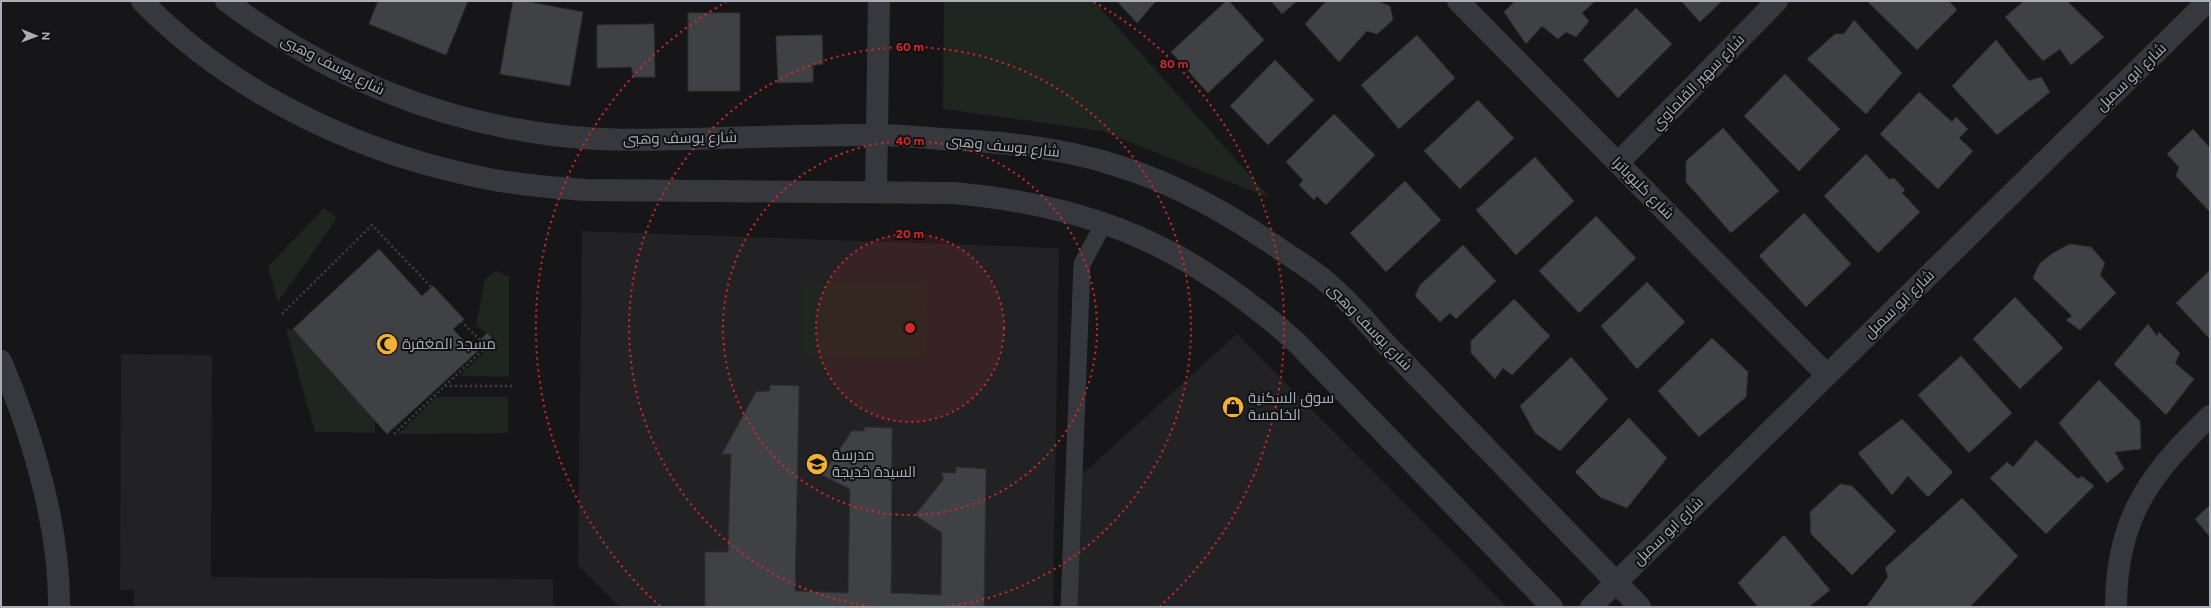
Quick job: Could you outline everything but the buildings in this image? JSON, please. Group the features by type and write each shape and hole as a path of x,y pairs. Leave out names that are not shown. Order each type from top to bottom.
{"street":[{"path":"142,1 187,41 225,70 266,96 308,118 360,142 415,161 471,176 527,185 585,190 954,193 1005,198 1055,208 1104,223 1151,242 1197,266 1233,290 1266,315 1298,344 1552,607"},
{"name":"شارع يوسف وهبى","path":"226,1 261,27 306,54 353,79 402,99 452,115 502,127 554,135 606,139 877,135 1014,144 1065,152 1116,165 1165,183 1212,205 1251,228 1321,277 1355,308 1384,342 1640,607"},
{"path":"876,192 879,1"},
{"name":"شارع كليوباترا","path":"1458,1 1827,375"},
{"name":"شارع سهير القلماوي","path":"1618,163 1777,1"},
{"name":"شارع ابو سمبل","path":"1591,607 2208,1"},
{"path":"1,361 28,431 40,475 56,560 59,607"},
{"path":"2116,607 2116,583 2121,551 2130,521 2144,492 2161,466 2210,416"}],"lane":[{"path":"1069,607 1082,264 1104,223"}],"path":[{"path":"282,314 372,225 432,287"},
{"path":"461,321 480,340"},
{"path":"394,434 484,350 483,348"},
{"path":"445,386 515,386"}],"shaded area":[{"path":"944,1 1094,1 1270,198 1102,131 943,109"},
{"path":"324,208 337,218 278,302 268,267"},
{"name":"مدرسة السيدة خديجة","path":"582,231 1059,248 1053,607 620,607 578,565"},
{"path":"496,271 509,276 509,377 460,376 496,340 476,325 485,279"},
{"path":"802,281 927,282 926,358 802,357"},
{"path":"293,329 375,420 375,433 315,432 286,330"},
{"name":"سوق السكنية الخامسة","path":"1237,334 1507,607 1076,607 1077,479"},
{"path":"121,354 212,355 211,577 553,579 553,607 134,607 134,590 120,590"},
{"path":"436,397 508,397 508,433 398,434"}],"place":[{"name":"مسجد المغفرة","path":"387,344"},
{"name":"سوق السكنية الخامسة","path":"1233,407"},
{"name":"مدرسة السيدة خديجة","path":"817,464"}]}
